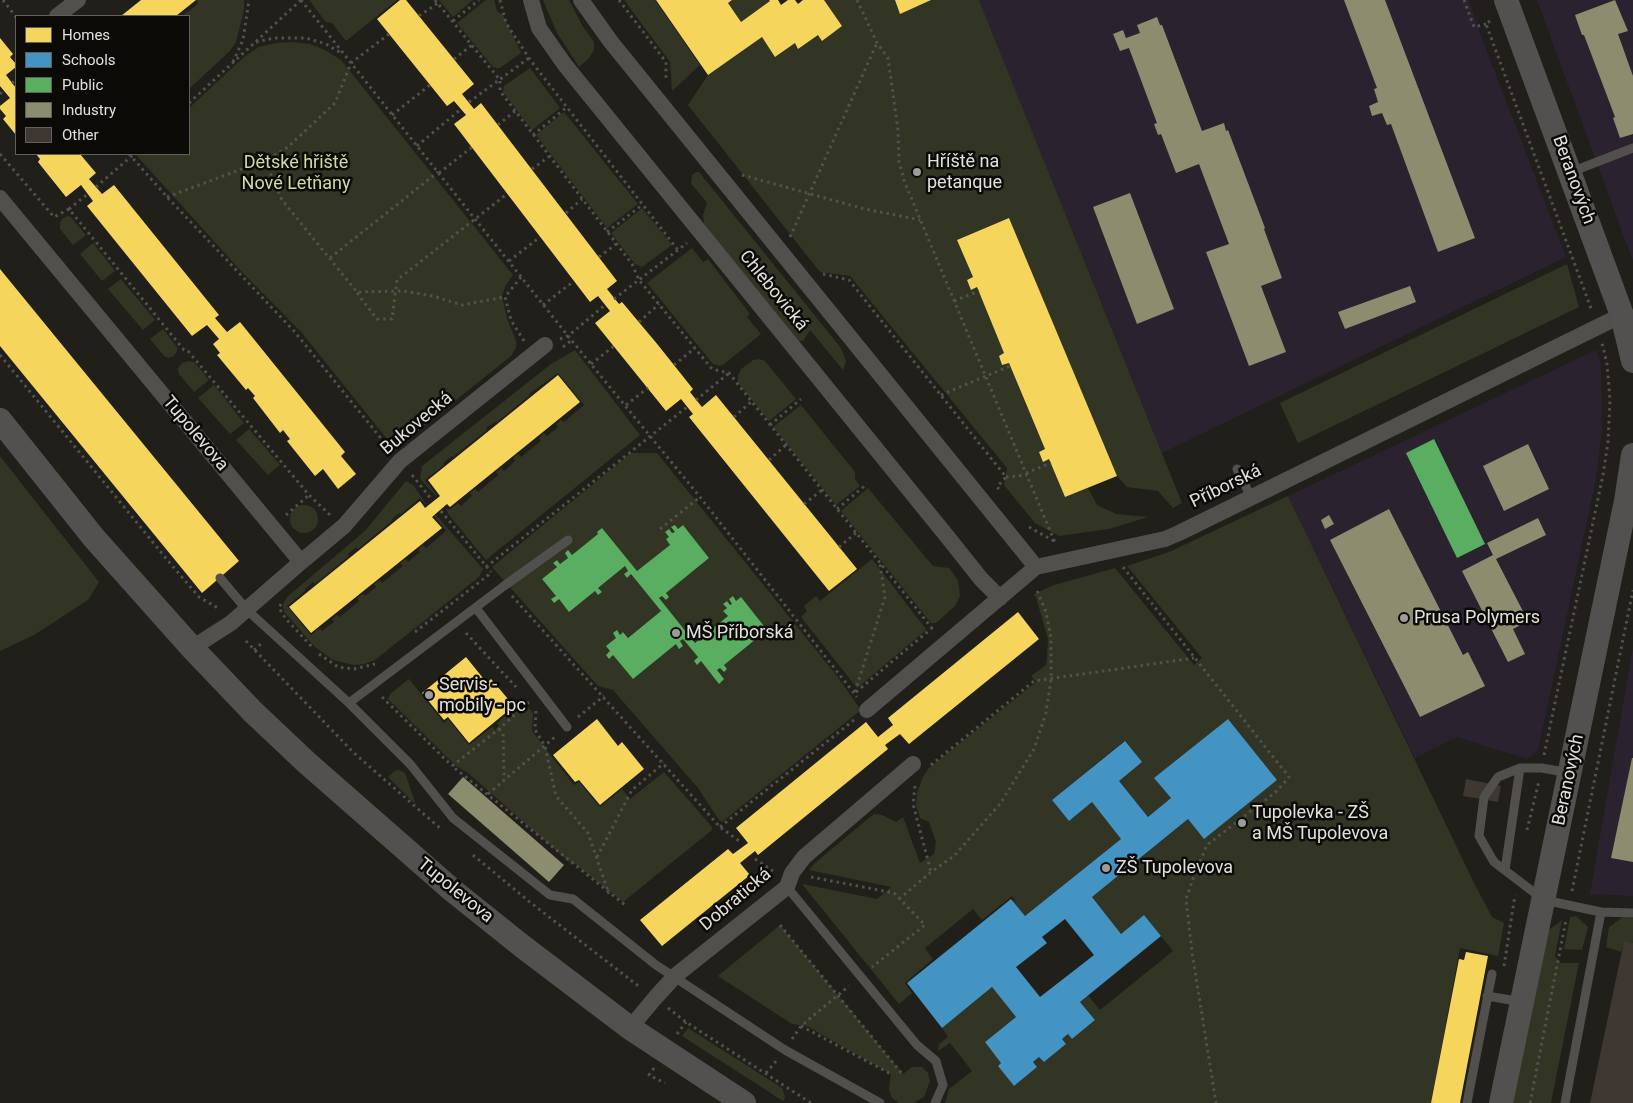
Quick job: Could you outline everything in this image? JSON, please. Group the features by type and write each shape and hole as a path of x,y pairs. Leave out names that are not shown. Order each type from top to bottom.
{"street":[{"path":"58,15 78,0"},
{"name":"Chlebovická","path":"531,0 539,28 565,65 968,563 1000,598"},
{"name":"Chlebovická","path":"581,0 610,42 1036,567"},
{"name":"Beranových","path":"1507,3 1571,172 1622,315 1633,361"},
{"name":"Tupolevova","path":"0,198 301,562"},
{"name":"Příborská","path":"867,710 1036,567 1165,539 1622,315"},
{"name":"Bukovecká","path":"301,562 344,526 400,461 539,350"},
{"name":"Tupolevova","path":"0,420 94,538 192,648 253,712 383,831 522,946 630,1028 744,1103"},
{"name":"Beranových","path":"1501,1103 1571,773 1626,501 1633,455"},
{"path":"192,648 231,623 301,562"},
{"name":"Dobratická","path":"630,1028 675,976 789,880 804,857 915,770"}],"lane":[{"path":"1571,172 1633,148"},
{"path":"1237,469 1251,497"},
{"path":"349,703 568,540"},
{"path":"220,578 247,610 349,703 410,764 452,818 550,895 573,899 656,965 785,1050 880,1103"},
{"path":"476,608 566,727"},
{"path":"1571,773 1542,768 1520,768 1498,777 1484,797 1479,836 1494,862 1544,900 1601,912 1633,913"},
{"path":"1505,870 1520,768"},
{"path":"789,880 917,1044 936,1061 943,1085 935,1103"},
{"path":"1565,1103 1601,912"},
{"path":"1467,1103 1492,974"},
{"path":"1487,996 1522,1002"}],"path":[{"path":"3,0 15,17"},
{"path":"232,63 243,40 249,0"},
{"path":"190,102 301,0 543,305 652,436 867,710 720,827"},
{"path":"453,21 479,0"},
{"path":"500,0 506,23 529,58 678,250"},
{"path":"618,0 666,62 666,82"},
{"path":"857,0 877,43 888,58 898,130 899,162 905,183 1055,541 1031,529 1026,522"},
{"path":"1464,0 1474,28 1486,24 1507,3"},
{"path":"419,16 437,1 500,80 500,92 632,264 639,280 712,370 729,373 944,644"},
{"path":"1486,24 1598,327 1607,364 1610,400 1608,442 1603,475 1545,752"},
{"path":"167,197 266,160 288,147 335,103 351,63 389,34"},
{"path":"255,42 274,38 306,38 326,44 344,55"},
{"path":"790,237 877,43"},
{"path":"454,59 472,45"},
{"path":"469,102 529,58"},
{"path":"392,115 430,85"},
{"path":"533,135 567,107"},
{"path":"417,146 461,109"},
{"path":"498,124 515,111"},
{"path":"330,258 472,147"},
{"path":"0,154 54,217 69,209 88,194"},
{"path":"96,187 131,155 167,197 294,331 432,500"},
{"path":"532,169 550,156"},
{"path":"266,160 282,200 377,319 392,319 397,280 507,194"},
{"path":"748,183 742,175 864,210 920,220"},
{"path":"566,213 582,199"},
{"path":"607,232 642,205"},
{"path":"69,209 184,350 188,351 309,495 330,516 336,508"},
{"path":"784,230 796,244"},
{"path":"509,261 540,237"},
{"path":"614,299 692,239"},
{"path":"599,257 616,244"},
{"path":"819,273 848,280 1006,477"},
{"path":"357,292 403,291 433,296 462,305 505,297 521,276"},
{"path":"543,305 574,281"},
{"path":"954,301 979,291"},
{"path":"505,297 511,320 539,350 568,336 605,305"},
{"path":"639,322 659,304"},
{"path":"591,364 614,346"},
{"path":"674,365 695,348"},
{"path":"0,355 199,597 218,608"},
{"path":"941,395 1010,366"},
{"path":"696,400 729,373"},
{"path":"626,405 648,388"},
{"path":"770,425 802,399"},
{"path":"734,417 751,402"},
{"path":"486,567 687,407"},
{"path":"769,460 786,445"},
{"path":"1003,494 997,487 1006,477 1027,474 1050,463"},
{"path":"837,509 867,484"},
{"path":"804,504 822,490"},
{"path":"282,519 309,495"},
{"path":"660,529 700,497"},
{"path":"441,510 486,567 720,827 739,841"},
{"path":"839,547 856,533"},
{"path":"1118,562 1288,777 1277,791 1207,845 1186,899 1192,952 1216,1103"},
{"path":"854,693 885,597 880,564"},
{"path":"413,634 491,572"},
{"path":"899,899 931,872 954,856 1000,804 1034,749 1046,713 1051,679 1051,638 1046,612 1036,588 1043,585"},
{"path":"1530,1103 1633,590"},
{"path":"279,608 286,619 317,652 338,667 354,669 374,664 382,658"},
{"path":"854,693 932,628"},
{"path":"459,638 467,632 517,688"},
{"path":"254,650 265,640"},
{"path":"931,872 913,804 915,770 1034,681 1194,658"},
{"path":"389,692 381,698 452,766 625,905"},
{"path":"523,695 536,711 535,730 545,746 556,796 588,833 609,894"},
{"path":"488,794 604,696"},
{"path":"452,766 499,729 529,702"},
{"path":"499,729 503,733 504,780"},
{"path":"597,857 632,790 664,763"},
{"path":"1526,836 1537,790"},
{"path":"754,860 789,880 894,894"},
{"path":"780,925 903,1074"},
{"path":"801,1026 891,1074"}],"shaded area":[{"path":"979,0 1469,0 1566,257 1162,453"},
{"path":"1537,0 1633,0 1633,260 1631,256"},
{"path":"1596,350 1601,364 1602,430 1596,479 1538,751 1527,759 1457,737 1415,758 1288,496"},
{"path":"1633,647 1633,896 1590,894"}],"green space":[{"path":"197,0 244,0 244,10 236,42 230,51 190,88 190,15 183,15 198,4"},
{"path":"309,0 397,0 346,41 332,23 326,22"},
{"path":"439,0 473,0 453,17"},
{"path":"486,0 494,0 497,11 503,15 521,53 500,68 492,66 457,23"},
{"path":"543,0 569,0 582,25 594,42 594,50 589,58 579,67 557,33"},
{"path":"624,0 655,0 700,65 672,91 670,62"},
{"path":"732,0 770,1 741,22 728,3"},
{"path":"824,0 895,0 900,13 931,0 979,0 1182,503 1173,508 1158,491 1127,487 1117,476 1009,218 957,240 973,277 967,280 971,290 977,287 1004,353 999,356 1002,365 1009,363 1045,449 1039,452 1043,461 1049,459 1065,497 1088,488 1097,505 1116,514 1148,517 1109,529 1059,536 1035,523 1004,485 1007,468 850,276 820,272 688,105 708,75 762,37 776,57 795,43 799,48 818,35 822,40 842,26"},
{"name":"Dětské hřiště Nové Letňany","path":"276,43 310,44 325,50 341,60 513,275 506,285 502,296 507,318 516,341 516,348 511,356 395,449 302,333 240,270 137,156 190,155 190,107 244,57 259,47"},
{"path":"530,68 560,108 532,130 503,92 504,86"},
{"path":"564,112 638,204 607,228 536,135"},
{"path":"699,172 841,348 846,361 843,370 810,330 803,341 799,341 704,224 703,215 707,203 691,183 692,175"},
{"path":"642,208 672,245 642,267 635,264 611,233"},
{"path":"67,216 71,217 86,235 73,245 60,229 62,219"},
{"path":"93,243 115,271 102,281 80,254"},
{"path":"692,248 703,262 708,259 750,314 747,317 761,334 720,366 713,364 647,283"},
{"path":"1567,264 1579,307 1298,443 1280,403"},
{"path":"121,279 155,320 143,330 108,289"},
{"path":"163,329 177,347 174,356 169,358 164,356 150,339"},
{"path":"575,350 640,435 486,560 445,508 449,510 458,503 461,506 472,496 470,493 475,489 478,492 498,475 496,472 501,468 504,471 515,461 513,458 518,454 521,457 541,441 539,438 544,433 547,436 558,427 556,424 561,420 564,422 584,405 558,373 529,394 496,423 486,428 487,430 443,463 444,465 425,480 436,496 420,479 422,466 551,364"},
{"path":"753,360 765,361 796,399 769,421 738,383 738,375 741,369"},
{"path":"194,362 209,380 194,392 179,374 178,368 182,363"},
{"path":"214,385 244,423 230,434 198,398"},
{"path":"801,405 855,472 855,479 860,486 836,505 773,427"},
{"path":"249,429 280,465 268,475 236,440"},
{"name":"MŠ Příborská","path":"631,453 657,453 837,676 861,710 722,822 698,788 613,690 598,686 492,567","holes":["675,525 678,529 683,525 709,558 666,593 669,597 666,600 662,596 659,598 695,643 728,616 724,611 727,608 723,604 727,601 730,605 732,604 729,599 732,596 736,601 741,597 724,665 727,669 724,672 720,668 717,670 724,679 719,683 701,661 696,664 694,661 698,657 683,639 680,641 683,646 679,648 676,644 633,679 613,655 609,658 617,631 620,635 624,632 628,638 661,611 631,574 627,578 624,574 628,571 625,566 598,588 602,592 599,595 595,591 569,611 559,599 552,599 556,596 542,579 557,567 553,562 557,560 560,564 568,558 565,553 568,551 572,555 598,534 602,528 637,571 670,545 666,539 669,537 669,529 672,533 675,532 671,528"]},
{"path":"0,456 99,582 88,600 34,635 0,651"},
{"path":"406,481 413,485 426,504 420,498 401,514 399,513 358,549 356,547 348,554 349,556 315,584 313,582 287,606 311,635 320,628 322,631 334,622 332,619 337,615 340,617 359,601 357,598 363,594 365,596 376,587 374,584 380,580 382,583 403,566 400,563 406,559 408,562 420,552 418,550 423,545 426,548 446,531 434,516 436,515 483,569 479,577 375,660 354,665 333,660 315,647 284,612 283,604 287,597 365,531"},
{"path":"868,488 933,566 949,568 958,580 960,596 955,606 936,623 931,623 841,511"},
{"name":"Tupolevka - ZŠ a MŠ Tupolevova","path":"1288,496 1474,883 1492,917 1504,923 1498,956 1460,948 1431,1103 945,1103 949,1089 972,1071 950,1043 938,1051 939,1044 948,1037 942,1028 992,987 1016,1017 985,1042 1001,1063 998,1066 1014,1086 1037,1067 1033,1062 1039,1057 1044,1062 1066,1044 1062,1039 1068,1034 1072,1039 1095,1020 1080,1002 1088,995 1100,1010 1173,951 1144,915 1121,934 1092,897 1188,819 1204,838 1277,780 1228,719 1155,778 1171,798 1148,817 1119,781 1124,741 1052,800 1069,821 1092,802 1121,839 1025,916 1013,901 1015,900 1012,896 982,920 973,909 925,948 933,959 905,983 912,993 899,1004 802,884 877,899 891,887 809,870 875,814 882,815 896,822 903,817 920,863 934,854 936,842 929,822 920,818 916,805 917,793 923,777 928,769 1036,682 1031,676 1046,665 1048,639 1036,597 1033,595 1051,586 1115,568 1194,665 1202,658 1127,566 1169,552"},
{"path":"304,505 314,509 318,519 314,529 304,533 294,529 290,519 294,509"},
{"path":"872,559 926,629 857,688 801,617 807,611 804,606 816,596 820,601"},
{"path":"409,679 444,723 448,719 469,745 492,727 495,730 499,726 497,723 516,707 519,709 525,703 533,713 532,731 574,785 579,782 600,807 622,789 630,799 664,772 712,827 712,830 623,902 575,864 568,861 468,773 456,766 388,699 390,694"},
{"path":"399,770 405,773 415,802 388,777"},
{"path":"1576,916 1588,927 1582,950 1564,949 1570,917"},
{"path":"1623,917 1633,918 1633,943 1624,941 1621,952 1606,947 1609,927"},
{"path":"1562,920 1555,956 1561,963 1579,963 1551,1103 1511,1103 1546,932"},
{"path":"780,925 903,1074 912,1067 922,1067 928,1073 930,1081 924,1097 914,1103 899,1103 892,1098 889,1090 891,1074 807,1026 792,1024 718,976"},
{"path":"688,1028 782,1088 785,1097 783,1101 682,1036"}],"building: Homes":[{"path":"141,0 196,0 177,15 122,15"},
{"path":"400,0 406,0 474,84 462,94 474,109 481,103 617,281 607,289 619,304 622,302 658,345 693,389 690,392 702,407 716,395 857,569 829,591 689,417 693,414 681,399 666,411 595,323 610,311 598,296 590,302 454,124 466,115 454,101 447,106 377,19"},
{"path":"656,0 732,0 728,3 741,22 769,0 778,0 781,5 788,0 795,0 798,4 803,0 824,0 842,26 822,41 818,35 798,49 795,43 775,57 762,37 708,75"},
{"path":"895,0 931,0 900,14"},
{"path":"0,38 13,54 10,57 15,63 15,68 6,75 15,87 15,134 3,119 6,116 0,109 0,106 10,98 0,86"},
{"path":"37,155 81,155 96,173 89,179 102,194 114,185 219,315 215,318 227,332 240,322 345,452 341,456 356,474 338,489 323,469 315,476 287,441 290,439 283,430 280,433 253,398 255,396 248,388 246,390 217,355 220,353 213,344 219,339 207,325 192,336 87,206 93,201 81,185 66,197 38,162 40,159"},
{"path":"1009,218 1117,476 1065,497 1049,459 1043,462 1039,452 1045,449 1009,363 1002,365 999,356 1004,353 977,287 971,290 967,280 973,277 957,240"},
{"path":"0,269 239,561 202,593 0,346"},
{"path":"558,375 580,402 450,507 447,504 432,517 442,528 311,633 289,607 420,501 425,508 440,496 428,480"},
{"path":"1018,612 1039,639 909,744 900,734 885,745 888,749 758,855 755,851 740,863 750,875 662,946 640,920 728,849 733,854 748,843 736,828 866,722 878,737 893,725 888,718"},
{"path":"466,657 487,683 491,679 514,706 469,743 448,717 444,720 422,693"},
{"path":"597,719 618,746 622,742 644,769 600,805 579,780 575,782 553,755"},
{"path":"1466,952 1488,956 1460,1103 1431,1103 1459,959 1464,960"}],"building: Schools":[{"name":"ZŠ Tupolevova","path":"1228,719 1277,780 1204,839 1188,819 1092,897 1121,934 1144,915 1161,936 1080,1002 1095,1020 1072,1039 1068,1034 1062,1039 1066,1044 1044,1062 1039,1057 1033,1062 1037,1067 1014,1086 998,1066 1001,1063 985,1042 1016,1017 992,987 942,1028 907,983 1011,899 1025,916 1121,839 1092,802 1069,821 1052,800 1125,741 1142,762 1119,781 1148,817 1171,798 1154,778","holes":["1065,919 1094,955 1040,997 1016,967 1047,943 1042,937"]}],"building: Public":[{"path":"1434,439 1485,544 1457,558 1406,453"},
{"path":"675,525 678,529 683,525 709,558 666,593 669,597 666,600 662,596 659,598 695,643 728,616 723,611 727,608 723,604 727,601 730,605 732,604 729,599 733,596 736,601 741,597 767,630 724,665 727,669 724,672 720,668 717,670 724,679 719,684 701,661 697,665 694,661 698,657 683,639 680,641 683,646 679,649 676,644 633,679 613,655 609,659 606,655 610,651 606,646 616,638 613,633 617,630 620,635 623,632 628,638 661,611 631,574 627,578 624,574 628,571 625,566 598,588 602,592 598,595 595,591 569,612 559,599 554,603 551,599 556,596 542,579 557,567 553,563 557,560 560,564 568,558 565,553 568,550 572,555 598,534 597,532 602,528 637,571 670,545 666,539 669,537 665,532 669,529 672,533 675,532 671,527"}],"building: Industry":[{"path":"1344,0 1385,0 1475,238 1438,252 1391,124 1387,125 1382,113 1372,116 1369,106 1378,102 1374,89 1377,88"},
{"path":"1615,0 1628,31 1618,34 1633,76 1633,134 1620,138 1613,118 1615,117 1575,15"},
{"path":"1157,17 1160,25 1162,25 1202,131 1224,123 1226,131 1228,130 1282,278 1261,286 1286,352 1249,366 1206,252 1229,244 1199,164 1176,173 1161,134 1158,135 1154,124 1157,123 1129,48 1120,51 1113,34 1123,30 1126,38 1140,33 1137,25"},
{"path":"1130,193 1174,309 1137,324 1093,207"},
{"path":"1410,286 1416,302 1345,329 1338,312"},
{"path":"1528,444 1549,489 1504,511 1483,466"},
{"path":"1389,509 1463,655 1468,652 1485,686 1420,717 1330,540"},
{"path":"1329,515 1334,524 1325,529 1321,520"},
{"path":"1538,518 1546,535 1496,559 1528,621 1513,629 1525,654 1508,662 1462,571 1493,555 1487,543"},
{"path":"1633,758 1633,862 1611,858"},
{"path":"463,777 564,865 549,882 448,794"}],"building: Other":[{"path":"1466,779 1501,786 1498,802 1463,796"},
{"path":"1624,941 1633,943 1633,1103 1590,1103"}],"place":[{"name":"Hříště na petanque","path":"917,172"},
{"name":"Prusa Polymers","path":"1404,618"},
{"name":"MŠ Příborská","path":"676,633"},
{"name":"Servis - mobily - pc","path":"429,695"},
{"name":"Tupolevka - ZŠ a MŠ Tupolevova","path":"1242,823"},
{"name":"ZŠ Tupolevova","path":"1106,868"}]}
